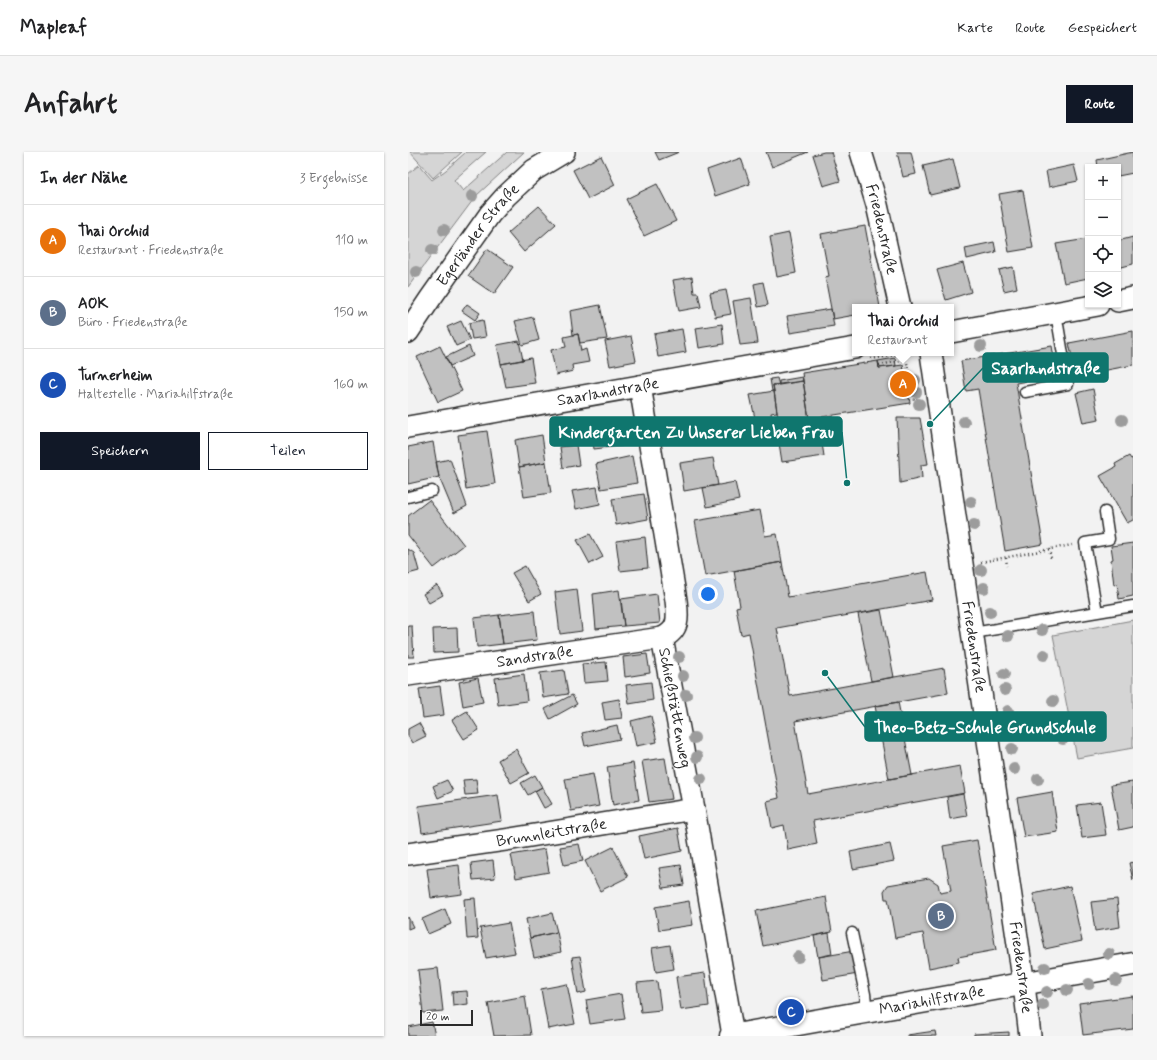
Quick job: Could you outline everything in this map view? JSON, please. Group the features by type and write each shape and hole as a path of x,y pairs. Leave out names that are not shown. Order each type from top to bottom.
{"street":[{"name":"Egerländer Straße","path":"408,332 490,214 506,196 534,170 564,152"},
{"name":"Friedenstraße","path":"861,152 877,205 899,304"},
{"path":"1121,300 1133,298"},
{"path":"954,331 1085,307"},
{"name":"Saarlandstraße","path":"408,426 640,386 852,355"},
{"name":"Friedenstraße","path":"931,356 973,633 1024,985 1030,1036"},
{"name":"Schießstättenweg","path":"640,386 678,611 676,626 662,638 694,809 732,1036"},
{"name":"Sandstraße","path":"408,675 662,638"},
{"name":"Brunnleitstraße","path":"408,854 505,840 694,809"},
{"name":"Mariahilfstraße","path":"732,1036 1024,985 1133,964"}],"lane":[{"path":"1024,392 1068,384 1056,313"},
{"path":"408,496 432,492"},
{"path":"1097,612 1085,543 1109,539 1105,512"},
{"path":"973,633 1133,606"},
{"path":"852,933 865,994 867,1012"}],"path":[{"path":"899,356 906,360 914,400 920,398"},
{"path":"879,365 906,360"},
{"path":"963,566 1085,543"},
{"path":"1049,550 1051,558"},
{"path":"1006,558 1007,566"}],"shaded area":[{"path":"410,152 462,152 433,178"},
{"path":"466,152 486,152 454,180 463,191 507,152 524,152 476,196 408,287 408,174 419,165 432,180"},
{"path":"1133,620 1133,748 1077,758 1053,635"}],"building":[{"path":"655,152 679,152 659,160"},
{"path":"766,152 808,152 772,167"},
{"path":"831,152 840,181 823,186 813,155"},
{"path":"897,152 911,152 916,174 903,177"},
{"path":"1133,152 1133,173 1121,175 1121,164 1098,164 1097,160"},
{"path":"601,156 615,185 588,199 573,170"},
{"path":"741,158 750,184 715,196 707,170"},
{"path":"953,159 960,188 930,195 923,166"},
{"path":"1074,165 1078,181 1049,187 1046,171"},
{"path":"657,184 676,221 644,236 626,199"},
{"path":"1023,190 1033,248 1009,252 999,194"},
{"path":"539,206 556,224 524,252 508,233"},
{"path":"865,226 879,304 852,304 852,316 833,319 825,277 829,276 821,234"},
{"path":"789,233 796,273 777,277 770,237"},
{"path":"1133,237 1133,264 1121,267 1121,240"},
{"path":"1085,239 1085,279 1064,283 1056,244"},
{"path":"994,242 996,252 967,259 965,248"},
{"path":"487,249 513,267 494,294 468,276"},
{"path":"963,263 971,292 946,300 937,270"},
{"path":"1013,267 1017,288 1004,291 999,270"},
{"path":"692,277 694,293 698,293 701,307 679,311 673,280"},
{"path":"763,282 768,305 758,307 754,284"},
{"path":"726,290 731,314 715,317 710,293"},
{"path":"751,298 758,343 740,345 733,301"},
{"path":"467,304 480,313 475,320 462,311"},
{"path":"600,305 607,339 580,343 578,334 573,335 570,311"},
{"path":"831,309 834,326 790,333 787,316"},
{"path":"533,317 539,340 522,345 515,321"},
{"path":"483,320 486,337 472,339 469,323"},
{"path":"461,321 470,340 456,346 447,327"},
{"path":"722,324 724,344 699,348 696,328"},
{"path":"682,329 686,352 658,357 654,334"},
{"path":"1133,331 1133,365 1076,376 1069,343"},
{"path":"578,334 581,351 586,349 589,362 572,365 573,371 556,375 551,350 566,347 564,337"},
{"path":"631,336 636,361 610,366 605,341"},
{"path":"519,341 523,360 501,364 497,345"},
{"path":"440,346 462,391 438,402 417,357"},
{"path":"469,346 473,356 450,366 446,357"},
{"path":"1052,346 1057,376 1016,383 1043,544 1005,551 978,389 966,391 961,361"},
{"path":"531,358 535,383 506,387 501,364"},
{"path":"895,358 896,366 879,368 878,361"},
{"path":"878,361 879,368 903,365 910,403 809,419 802,373"},
{"path":"802,377 803,381 779,385 779,381"},
{"path":"777,378 779,385 773,385 774,391 772,391 770,379"},
{"path":"803,381 809,419 779,424 773,385"},
{"path":"1093,389 1099,420 1083,423 1076,393"},
{"path":"774,391 777,412 771,413 772,420 756,423 750,395"},
{"path":"818,418 824,456 782,462 776,424"},
{"path":"897,418 920,418 928,464 921,465 922,478 900,483"},
{"path":"625,422 628,445 594,449 591,427"},
{"path":"487,431 495,484 466,489 458,435"},
{"path":"542,435 546,462 519,467 515,440"},
{"path":"433,442 439,477 408,484 408,447"},
{"path":"576,445 579,465 563,468 560,447"},
{"path":"632,456 637,483 601,489 596,464"},
{"path":"1129,456 1131,459 1133,458 1133,520 1127,523 1100,476 1116,467 1115,464"},
{"path":"713,458 718,485 684,491 680,463"},
{"path":"450,459 467,506 454,513 439,477 436,462"},
{"path":"546,462 551,493 524,497 519,467"},
{"path":"735,482 739,500 707,507 703,488"},
{"path":"597,487 600,504 576,509 572,491"},
{"path":"644,494 648,519 616,525 612,499"},
{"path":"429,500 464,545 434,568 408,535 408,516"},
{"path":"760,510 765,536 777,534 782,562 705,576 695,521"},
{"path":"590,534 603,557 590,564 577,540"},
{"path":"645,537 648,568 620,571 616,541"},
{"path":"1133,543 1133,596 1119,599 1117,584 1114,585 1111,546"},
{"path":"408,549 414,553 419,571 408,574"},
{"path":"782,562 788,597 927,572 932,600 777,628 790,696 944,668 948,693 795,721 808,794 960,766 965,793 813,821 817,844 788,850 784,825 772,828 767,801 779,798 749,633 741,635 736,607 740,606 734,571"},
{"path":"525,566 541,594 529,601 512,573"},
{"path":"437,585 443,595 429,603 423,594"},
{"path":"577,589 582,631 560,634 555,592"},
{"path":"619,590 624,626 596,629 593,594"},
{"path":"657,594 660,623 624,626 621,599"},
{"path":"881,610 894,677 871,681 858,614"},
{"path":"534,611 537,640 503,644 499,615"},
{"path":"499,615 503,644 477,647 474,618"},
{"path":"408,626 412,626 414,657 408,657"},
{"path":"457,628 458,652 434,653 433,629"},
{"path":"647,654 650,673 625,677 623,657"},
{"path":"606,662 608,681 584,683 582,664"},
{"path":"564,670 568,694 543,698 540,673"},
{"path":"524,674 527,701 498,705 495,678"},
{"path":"478,678 483,702 463,706 459,682"},
{"path":"651,682 653,700 629,704 626,685"},
{"path":"440,686 444,715 423,718 419,689"},
{"path":"572,695 577,704 550,719 545,709"},
{"path":"619,699 622,718 605,720 602,702"},
{"path":"898,702 912,775 889,779 875,706"},
{"path":"467,711 479,730 464,739 452,720"},
{"path":"651,716 657,742 636,746 631,721"},
{"path":"419,723 426,736 412,743 408,736 408,729"},
{"path":"617,725 620,739 585,746 582,733"},
{"path":"516,749 529,773 511,783 498,760"},
{"path":"665,758 672,799 649,802 642,761"},
{"path":"633,763 639,800 613,805 607,767"},
{"path":"593,774 599,806 571,811 565,779"},
{"path":"535,775 542,787 528,795 521,783"},
{"path":"476,779 478,794 465,795 463,780"},
{"path":"447,780 453,791 438,798 433,786"},
{"path":"1133,782 1133,827 1119,830 1111,785"},
{"path":"542,787 552,804 544,808 535,791"},
{"path":"1052,792 1058,832 1024,837 1017,798"},
{"path":"963,794 967,816 950,819 947,797"},
{"path":"498,795 502,821 422,833 418,806"},
{"path":"1101,802 1106,835 1082,838 1077,805"},
{"path":"678,828 682,851 644,859 639,836"},
{"path":"977,840 996,950 958,957 959,962 929,968 923,933 895,938 888,899 885,899 884,891 888,885 929,878 938,884 940,893 951,891 943,846"},
{"path":"579,844 583,861 564,865 560,847"},
{"path":"890,844 894,861 853,869 850,852"},
{"path":"613,847 628,877 600,891 585,861"},
{"path":"545,849 549,872 516,878 511,855"},
{"path":"493,860 495,878 473,880 471,863"},
{"path":"1133,862 1133,880 1129,863"},
{"path":"459,865 462,894 431,898 427,869"},
{"path":"681,865 684,885 663,888 659,868"},
{"path":"1070,886 1082,941 1045,949 1033,894"},
{"path":"826,897 832,932 763,946 756,911"},
{"path":"475,898 478,938 467,939 464,899"},
{"path":"1117,899 1120,927 1095,931 1091,902"},
{"path":"689,901 693,925 659,930 655,907"},
{"path":"445,909 451,924 428,934 422,919"},
{"path":"552,913 557,932 530,938 526,919"},
{"path":"408,917 413,927 408,929"},
{"path":"509,923 515,953 486,958 480,928"},
{"path":"557,932 561,952 534,958 530,938"},
{"path":"829,933 832,954 818,957 814,936"},
{"path":"670,945 674,969 656,972 652,948"},
{"path":"854,951 858,974 823,980 819,957"},
{"path":"580,956 586,992 578,994 572,957"},
{"path":"438,968 443,1011 423,1013 418,970"},
{"path":"705,973 709,1006 681,1010 676,977"},
{"path":"657,981 661,1010 641,1012 637,983"},
{"path":"567,984 575,1024 548,1029 541,989"},
{"path":"467,991 468,1004 453,1006 452,992"},
{"path":"621,994 625,1019 590,1024 586,1000"},
{"path":"525,996 531,1035 494,1036 488,1003"},
{"path":"1133,996 1133,1029 1083,1035 1079,1003"},
{"path":"432,1022 435,1036 408,1036 408,1027"},
{"path":"935,1031 936,1036 907,1036 907,1035"},
{"path":"1009,1032 1009,1036 974,1036 974,1034"}],"place":[{"name":"Thai Orchid","path":"903,384"},
{"name":"Saarlandstraße","path":"930,424"},
{"name":"Kindergarten Zu Unserer Lieben Frau","path":"847,483"},
{"name":"Theo-Betz-Schule Grundschule","path":"825,673"},
{"name":"AOK","path":"941,916"},
{"name":"Turnerheim","path":"791,1012"}]}
